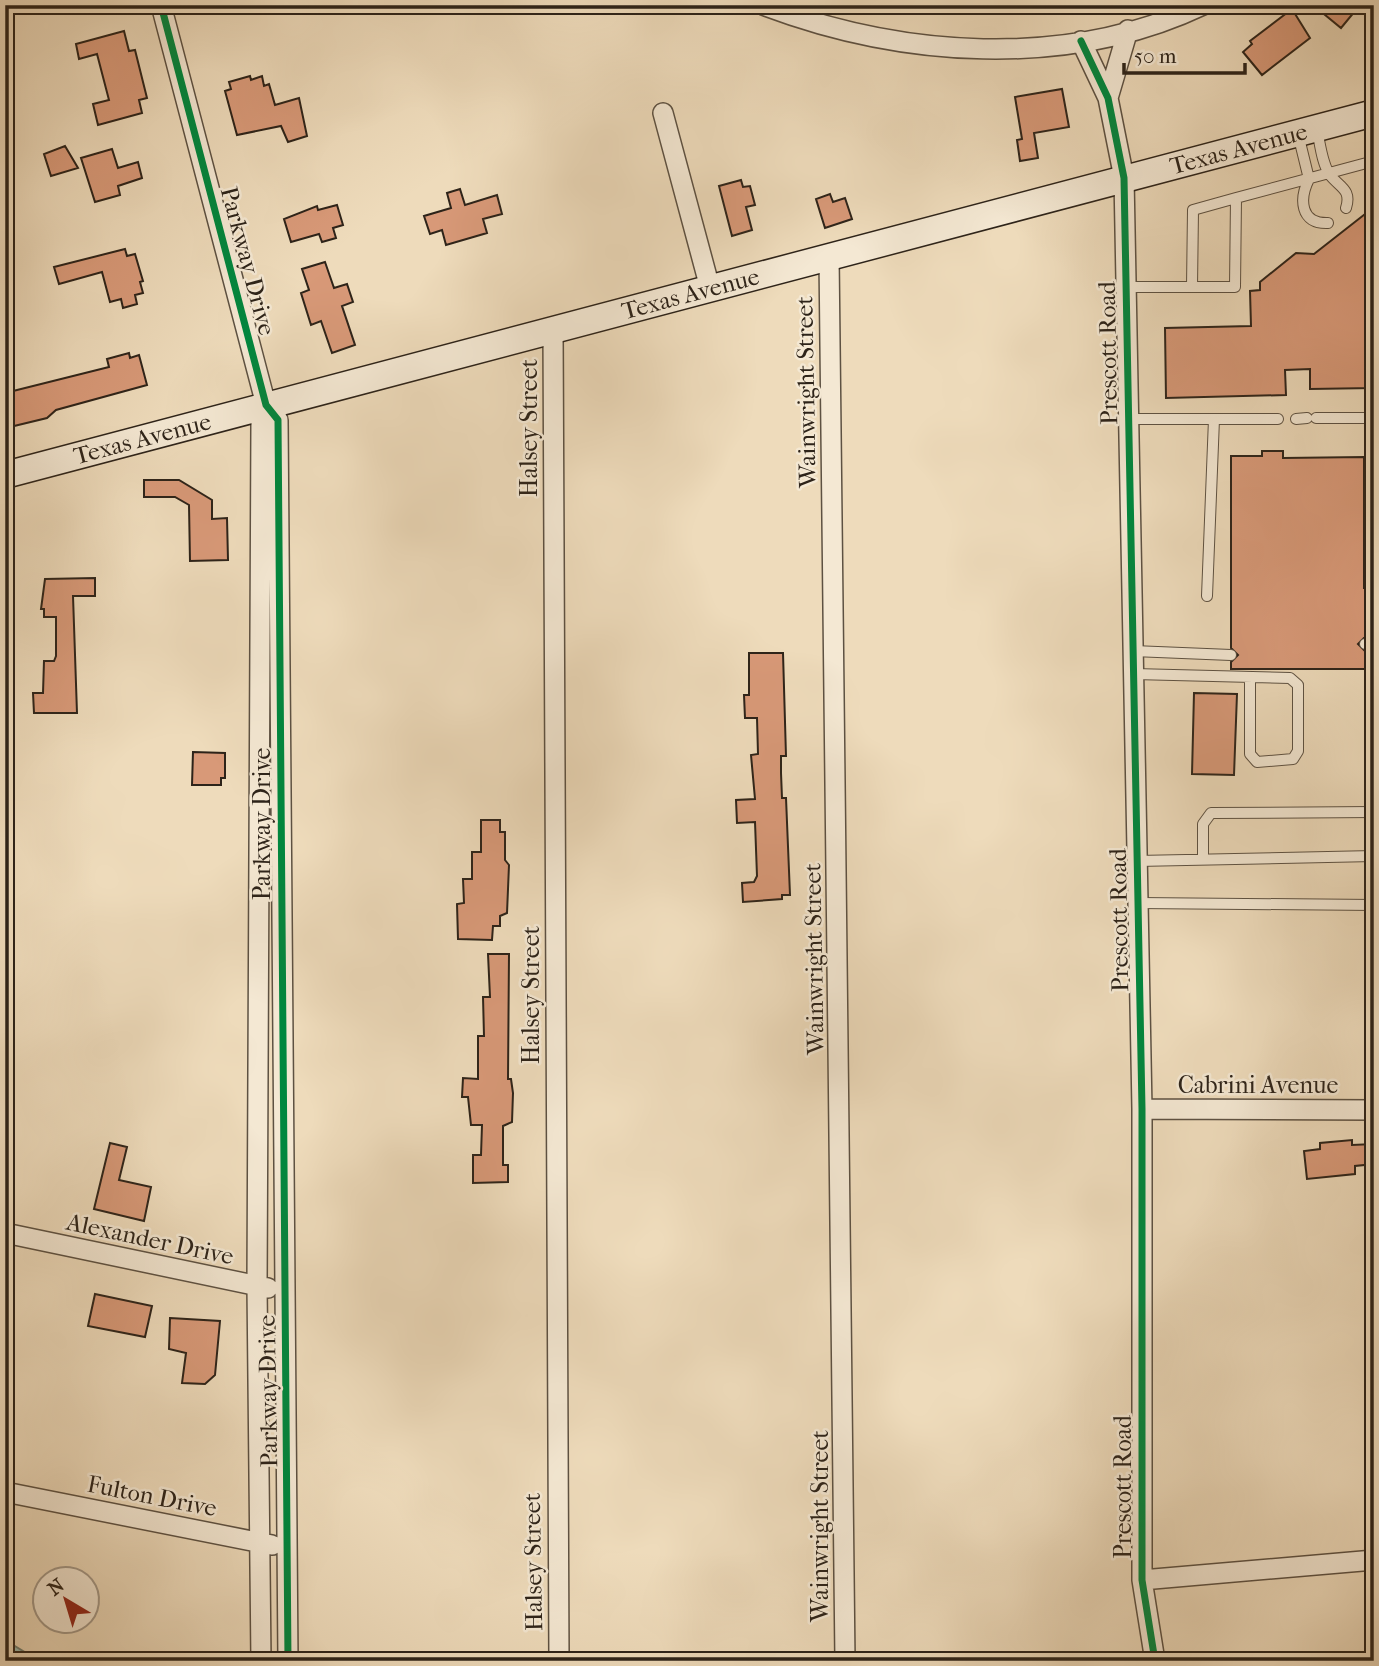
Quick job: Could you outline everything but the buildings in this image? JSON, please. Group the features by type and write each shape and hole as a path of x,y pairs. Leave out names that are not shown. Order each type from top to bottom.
{"street":[{"name":"Parkway Drive","path":"161,5 266,405 261,436 257,1286 262,1543 261,1661"},
{"path":"763,5 805,21 900,44 1012,49 1080,41 1128,30 1169,19 1203,5"},
{"path":"1108,98 1128,30"},
{"path":"1080,41 1108,98"},
{"name":"Prescott Road","path":"1108,98 1124,178 1142,1109 1142,1580 1155,1661"},
{"path":"663,113 710,288"},
{"name":"Texas Avenue","path":"5,475 1374,113"},
{"name":"Wainwright Street","path":"829,256 845,1661"},
{"name":"Halsey Street","path":"554,329 559,1661"},
{"name":"Parkway Drive","path":"266,405 278,420 288,1661"},
{"name":"Cabrini Avenue","path":"1142,1109 1374,1110"},
{"name":"Alexander Drive","path":"5,1233 285,1291"},
{"name":"Fulton Drive","path":"5,1492 289,1549"},
{"path":"1142,1580 1374,1560"}],"lane":[{"path":"1307,131 1329,174 1345,187 1346,208"},
{"path":"1307,131 1309,179 1301,194 1303,209 1314,220 1328,223"},
{"path":"1192,287 1194,210 1374,161"},
{"path":"1126,287 1235,287 1236,198"},
{"path":"1306,418 1374,418"},
{"path":"1129,419 1278,419"},
{"path":"1207,596 1214,419"},
{"path":"1133,651 1229,652"},
{"path":"1134,674 1290,678 1298,685 1298,751 1293,759 1257,762 1250,754 1250,677"},
{"path":"1203,859 1203,824 1211,813 1374,812"},
{"path":"1137,860 1374,856"},
{"path":"1138,903 1374,905"}],"water":[{"path":"5,1640 31,1656 33,1661 5,1661"}],"cycle path":[{"path":"161,5 266,405 278,420 288,1661"},
{"path":"1081,41 1108,98 1124,178 1142,1109 1142,1580 1155,1661"}]}
